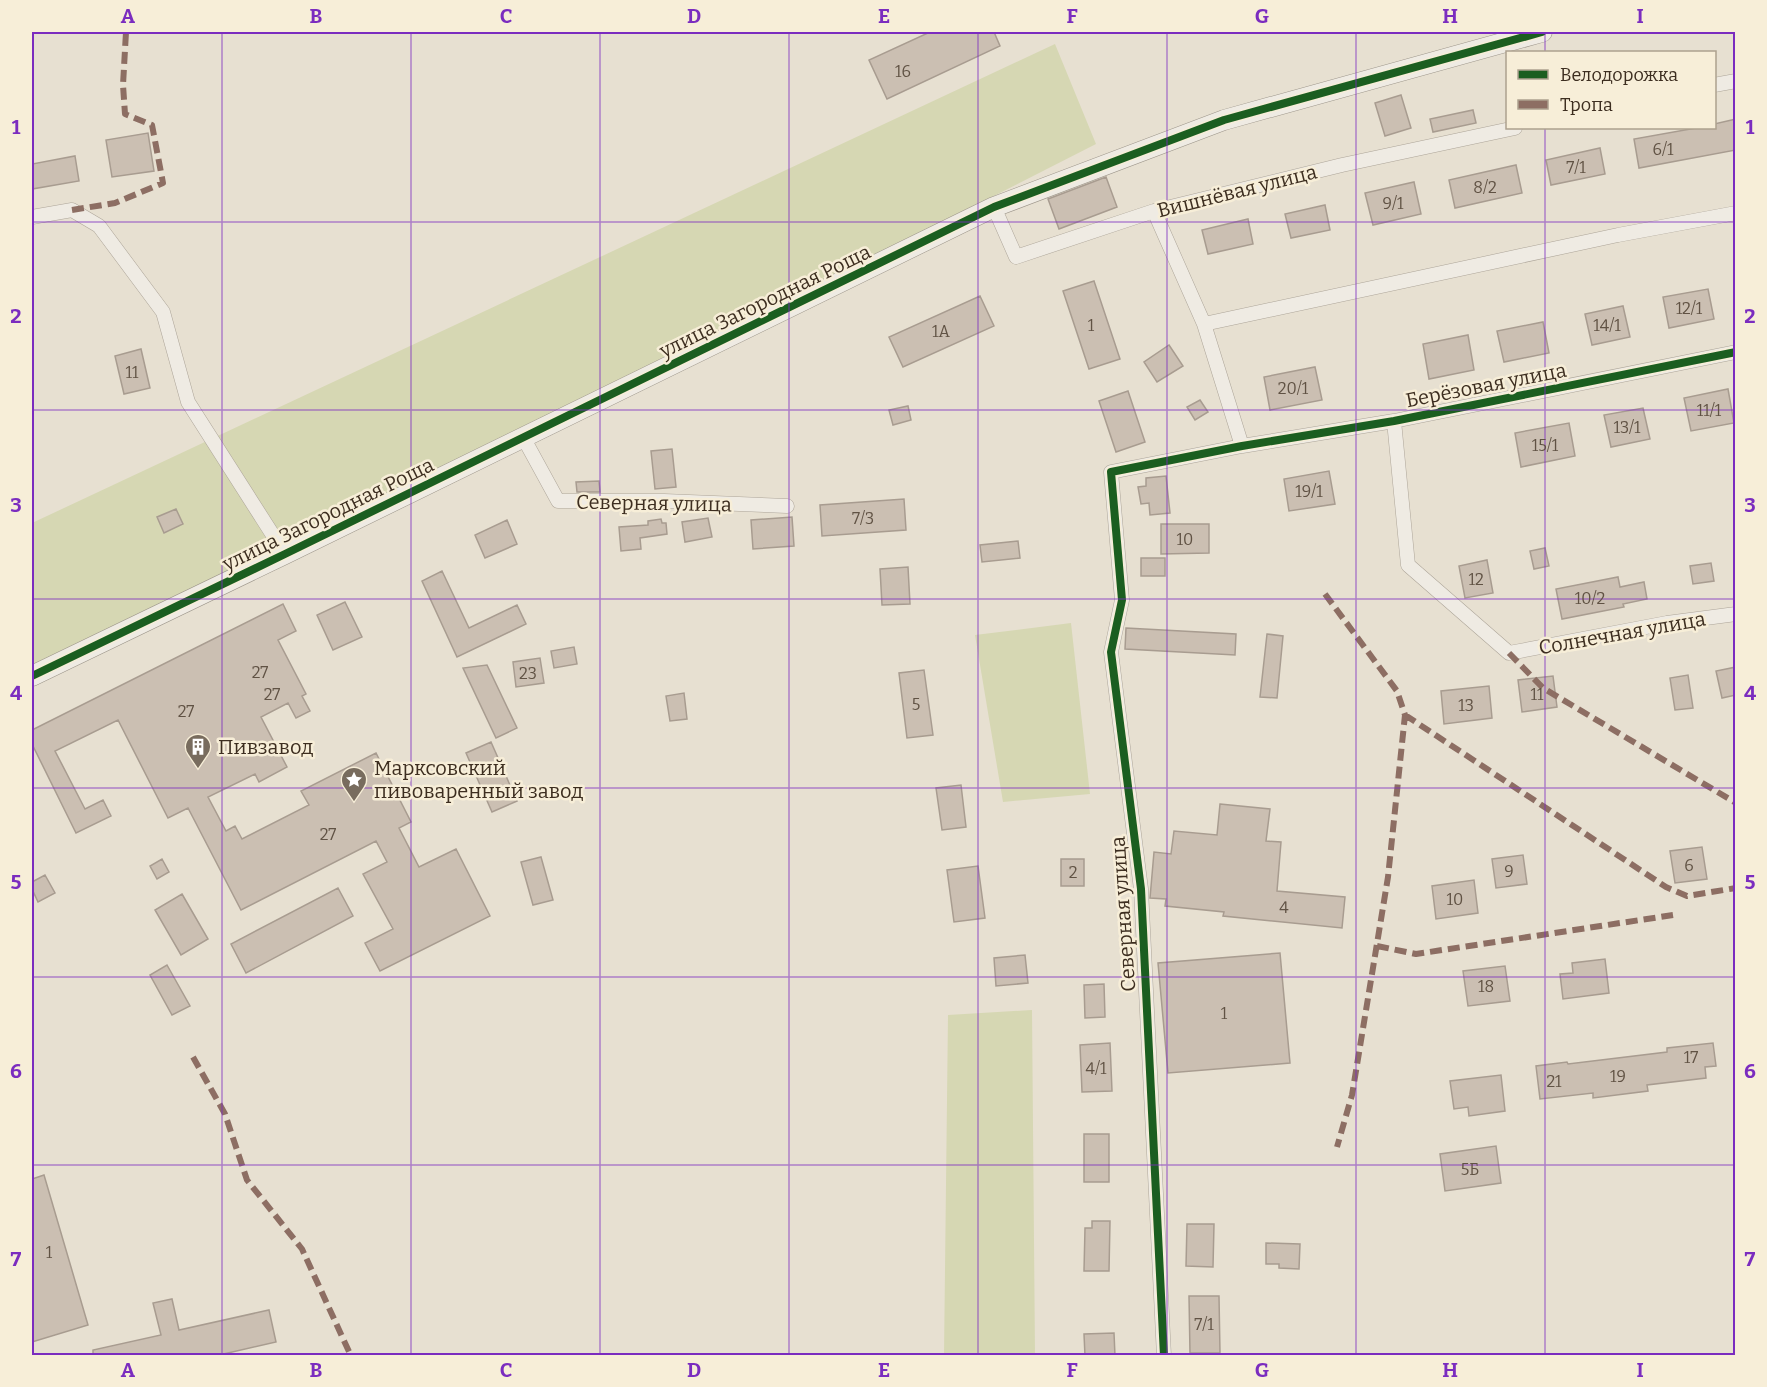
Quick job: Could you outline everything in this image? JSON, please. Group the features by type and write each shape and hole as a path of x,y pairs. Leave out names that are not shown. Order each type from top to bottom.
{"street":[{"name":"улица Загородная Роща","path":"32,676 994,207 1224,120 1542,32"},
{"path":"1716,85 1736,81"},
{"name":"Вишнёвая улица","path":"994,207 1016,256 1154,211 1342,165 1510,129"},
{"path":"32,217 72,210 99,226 163,312 188,402 285,554"},
{"path":"1154,211 1204,324 1242,446"},
{"path":"1204,324 1606,237 1736,213"},
{"name":"Берёзовая улица","path":"1111,472 1242,446 1394,421 1736,352"},
{"name":"Солнечная улица","path":"1394,421 1408,564 1509,653 1667,623 1736,614"},
{"name":"Северная улица","path":"523,437 558,501 664,501 787,506"},
{"name":"Северная улица","path":"1111,472 1122,600 1111,652 1141,889 1164,1356"}],"green space":[{"path":"1055,44 1096,144 410,493 32,676 32,523"},
{"path":"1071,623 1090,794 1003,802 975,635"},
{"path":"1032,1010 1035,1355 944,1355 948,1015"}],"building":[{"path":"930,32 994,32 1000,46 887,99 869,60"},
{"path":"1401,95 1411,128 1385,136 1375,103"},
{"path":"1473,110 1476,123 1433,132 1430,119"},
{"path":"1736,119 1736,150 1639,168 1634,139 1690,129 1716,129 1716,124"},
{"path":"148,133 154,171 112,177 106,140"},
{"path":"1600,148 1605,174 1551,185 1546,160"},
{"path":"75,156 79,181 32,189 32,164"},
{"path":"1516,165 1522,193 1455,208 1449,180"},
{"path":"1106,177 1117,207 1059,229 1048,199"},
{"path":"1414,182 1421,214 1373,225 1365,193"},
{"path":"1325,205 1330,230 1291,238 1285,214"},
{"path":"1248,219 1253,244 1208,254 1202,230"},
{"path":"1094,281 1120,359 1089,369 1063,291"},
{"path":"1708,289 1714,319 1669,328 1663,297"},
{"path":"980,296 994,326 903,367 889,337"},
{"path":"1623,306 1630,337 1592,345 1585,314"},
{"path":"1543,322 1549,353 1504,362 1497,331"},
{"path":"1468,335 1474,370 1429,379 1423,344"},
{"path":"1169,345 1183,366 1157,382 1144,362"},
{"path":"141,349 150,388 124,394 115,356"},
{"path":"1315,367 1322,400 1270,410 1264,377"},
{"path":"1728,389 1734,423 1691,431 1684,398"},
{"path":"1128,391 1145,442 1116,452 1099,401"},
{"path":"1200,400 1208,412 1195,420 1187,407"},
{"path":"908,406 911,420 893,425 889,410"},
{"path":"1643,408 1650,439 1611,447 1604,415"},
{"path":"1569,423 1575,456 1521,467 1515,433"},
{"path":"672,449 676,487 655,489 651,451"},
{"path":"1329,471 1335,504 1289,511 1284,479"},
{"path":"1166,476 1170,513 1150,515 1149,503 1141,504 1138,487 1146,486 1146,478"},
{"path":"599,481 600,492 577,492 576,482"},
{"path":"904,499 906,530 822,536 820,505"},
{"path":"176,509 183,524 164,533 157,517"},
{"path":"792,517 794,546 753,549 751,520"},
{"path":"708,518 712,537 685,542 682,522"},
{"path":"661,519 662,523 666,523 667,534 640,538 641,549 621,551 619,527 648,525 648,521"},
{"path":"507,520 517,544 485,558 475,535"},
{"path":"1161,524 1209,524 1209,553 1161,554"},
{"path":"1018,541 1020,558 982,562 980,545"},
{"path":"1545,548 1549,566 1534,569 1530,551"},
{"path":"1141,558 1165,558 1165,576 1141,576"},
{"path":"1487,560 1493,593 1465,598 1459,566"},
{"path":"1711,563 1714,581 1693,584 1690,566"},
{"path":"908,567 910,604 882,605 880,569"},
{"path":"442,571 469,628 517,605 526,624 457,657 422,581"},
{"path":"1618,577 1620,587 1644,582 1647,599 1623,604 1624,607 1562,619 1556,589"},
{"path":"345,602 362,637 333,650 317,615"},
{"path":"283,604 296,631 278,640 306,694 302,696 310,711 296,718 288,703 261,717 287,767 259,782 255,774 208,797 226,831 235,826 242,839 309,805 301,791 376,753 411,822 399,828 419,867 456,849 490,916 380,971 365,943 393,929 363,874 387,862 376,841 241,910 188,808 168,818 118,720 55,751 85,809 103,800 111,816 76,833 32,744 32,730"},
{"path":"1126,628 1236,634 1235,655 1125,649"},
{"path":"1267,634 1283,636 1277,698 1260,697"},
{"path":"574,647 577,664 554,668 551,651"},
{"path":"540,658 544,683 516,687 513,662"},
{"path":"487,665 517,728 496,738 463,668"},
{"path":"1736,667 1736,695 1722,698 1716,671"},
{"path":"924,670 933,735 907,738 899,673"},
{"path":"1688,675 1693,708 1675,710 1670,678"},
{"path":"1553,676 1557,707 1522,712 1518,680"},
{"path":"1489,686 1492,718 1444,724 1441,691"},
{"path":"684,693 687,719 670,721 666,696"},
{"path":"491,742 517,801 492,812 466,753"},
{"path":"961,785 966,827 942,830 936,788"},
{"path":"1220,804 1270,809 1266,841 1281,842 1277,891 1345,897 1342,928 1223,916 1224,912 1165,906 1166,899 1150,898 1154,852 1171,854 1174,831 1217,835"},
{"path":"1702,847 1707,879 1675,883 1670,851"},
{"path":"1523,855 1527,884 1496,888 1492,859"},
{"path":"541,857 553,900 533,905 521,862"},
{"path":"162,859 169,872 157,879 150,866"},
{"path":"1061,859 1084,859 1084,886 1061,886"},
{"path":"978,866 985,918 954,922 947,870"},
{"path":"45,875 55,893 38,902 32,889 32,882"},
{"path":"1474,880 1478,913 1436,919 1432,886"},
{"path":"338,888 353,916 246,973 231,944"},
{"path":"182,894 208,939 181,955 155,910"},
{"path":"1280,953 1290,1063 1168,1073 1158,963"},
{"path":"1025,955 1028,983 996,986 994,958"},
{"path":"1605,959 1609,993 1563,999 1560,974 1573,973 1572,963"},
{"path":"167,965 190,1006 172,1015 150,975"},
{"path":"1505,966 1510,1001 1468,1006 1463,971"},
{"path":"1104,984 1105,1017 1085,1018 1084,985"},
{"path":"1110,1043 1112,1091 1082,1092 1080,1045"},
{"path":"1713,1043 1716,1066 1705,1067 1706,1078 1647,1085 1648,1091 1593,1098 1593,1093 1540,1099 1536,1066 1667,1052 1667,1048"},
{"path":"1501,1075 1505,1111 1469,1116 1468,1107 1454,1109 1450,1081"},
{"path":"1084,1134 1109,1134 1109,1182 1084,1182"},
{"path":"1496,1146 1501,1183 1445,1191 1440,1154"},
{"path":"44,1175 88,1325 32,1342 32,1179"},
{"path":"1092,1221 1110,1221 1109,1271 1084,1271 1085,1228 1092,1228"},
{"path":"1187,1224 1214,1224 1213,1267 1186,1266"},
{"path":"1266,1243 1300,1244 1299,1269 1279,1268 1279,1264 1266,1264"},
{"path":"1189,1296 1219,1296 1220,1353 1190,1353"},
{"path":"172,1299 179,1330 269,1310 276,1342 215,1356 93,1356 93,1350 161,1335 153,1303"},
{"path":"1114,1333 1115,1356 1085,1356 1084,1334"}],"marked path":[{"path":"72,210 115,203 163,183 152,125 125,114 123,85 126,32"},
{"path":"1325,594 1397,691 1405,715 1388,877 1352,1095 1337,1147"},
{"path":"1509,653 1543,688 1736,803"},
{"path":"1405,715 1666,887 1687,896 1736,888"},
{"path":"1377,946 1416,954 1673,915"},
{"path":"193,1057 225,1114 247,1180 302,1249 351,1356"}],"cycle path":[{"path":"32,676 994,207 1224,120 1542,32"},
{"path":"1164,1356 1141,889 1111,652 1122,600 1111,472 1242,446 1394,421 1736,352"}],"place":[{"name":"Пивзавод","path":"198,770"},
{"name":"Марксовский пивоваренный завод","path":"354,803"}]}
